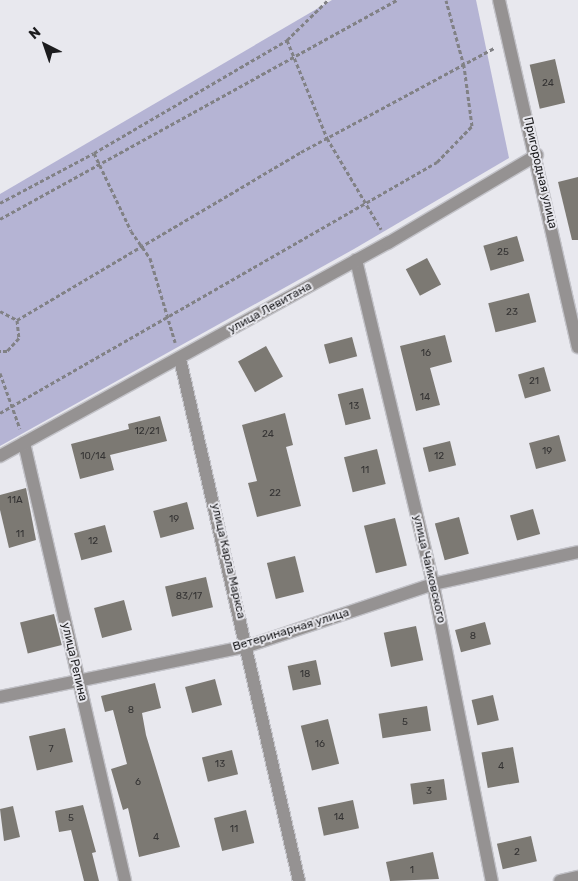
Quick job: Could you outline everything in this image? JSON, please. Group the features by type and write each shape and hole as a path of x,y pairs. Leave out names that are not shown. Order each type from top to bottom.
{"street":[{"name":"Пригородная улица","path":"499,0 537,155 578,347"},
{"name":"улица Левитана","path":"0,456 180,359 388,243 537,155"},
{"name":"улица Чайковского","path":"356,260 434,584 492,881"},
{"name":"улица Карла Маркса","path":"180,359 248,646 300,881"},
{"name":"улица Репина","path":"24,443 125,881"},
{"name":"Ветеринарная улица","path":"0,697 248,646 434,584 578,552"},
{"path":"560,881 578,877"}],"path":[{"path":"0,203 94,153 287,40 328,0"},
{"path":"0,219 397,0"},
{"path":"0,413 437,162 472,126 464,66 446,0"},
{"path":"17,320 327,138 464,66 508,39"},
{"path":"287,40 327,138 368,203 388,243"},
{"path":"94,153 150,258 180,359"},
{"path":"0,311 17,320"},
{"path":"0,351 8,350 19,338 17,320"},
{"path":"0,373 14,405 24,443"}],"shaded area":[{"path":"332,0 476,0 509,158 354,249 0,446 0,194"}],"building":[{"path":"555,59 565,103 540,109 530,65"},
{"path":"578,177 578,240 572,240 558,182"},
{"path":"517,236 524,261 491,271 483,246"},
{"path":"427,258 441,284 420,296 406,269"},
{"path":"529,293 536,322 496,332 488,303"},
{"path":"445,335 452,362 430,368 440,405 416,411 400,346"},
{"path":"352,337 357,356 329,364 324,345"},
{"path":"266,346 283,377 255,392 238,362"},
{"path":"544,367 551,391 525,398 518,374"},
{"path":"363,388 371,419 346,425 338,394"},
{"path":"285,413 293,445 286,447 301,506 257,517 248,483 257,481 242,425"},
{"path":"160,416 167,441 110,455 114,470 80,479 71,444 129,429 128,424"},
{"path":"559,435 566,461 536,469 529,443"},
{"path":"450,441 456,465 429,472 423,448"},
{"path":"377,449 386,484 353,492 344,457"},
{"path":"26,488 36,540 9,548 0,510 0,495"},
{"path":"187,502 194,529 160,538 153,511"},
{"path":"533,509 540,534 517,541 510,516"},
{"path":"459,517 469,554 445,560 435,523"},
{"path":"395,518 407,566 376,573 364,526"},
{"path":"105,525 112,552 81,560 74,533"},
{"path":"295,556 304,592 276,599 267,563"},
{"path":"206,577 213,607 172,617 165,586"},
{"path":"124,600 132,630 102,638 94,608"},
{"path":"54,614 62,645 28,654 20,622"},
{"path":"485,622 491,644 461,652 455,630"},
{"path":"416,626 423,660 391,667 384,633"},
{"path":"316,660 321,684 293,690 288,666"},
{"path":"215,679 222,705 192,713 185,687"},
{"path":"155,683 161,708 142,713 146,735 180,847 139,857 128,808 123,810 111,769 127,764 113,710 105,712 101,696"},
{"path":"493,695 499,720 477,725 472,700"},
{"path":"427,706 431,731 383,738 379,714"},
{"path":"328,719 339,764 312,770 301,726"},
{"path":"65,728 73,762 37,770 29,736"},
{"path":"513,747 519,782 488,788 481,753"},
{"path":"232,750 238,774 208,782 202,757"},
{"path":"444,779 447,800 413,805 410,784"},
{"path":"353,800 359,828 324,836 318,807"},
{"path":"83,805 96,852 92,853 99,881 84,881 71,830 59,832 55,811"},
{"path":"13,806 20,837 4,841 0,809"},
{"path":"246,810 254,843 222,851 214,818"},
{"path":"531,836 537,861 503,869 497,844"},
{"path":"433,852 439,879 390,881 386,862"}]}
